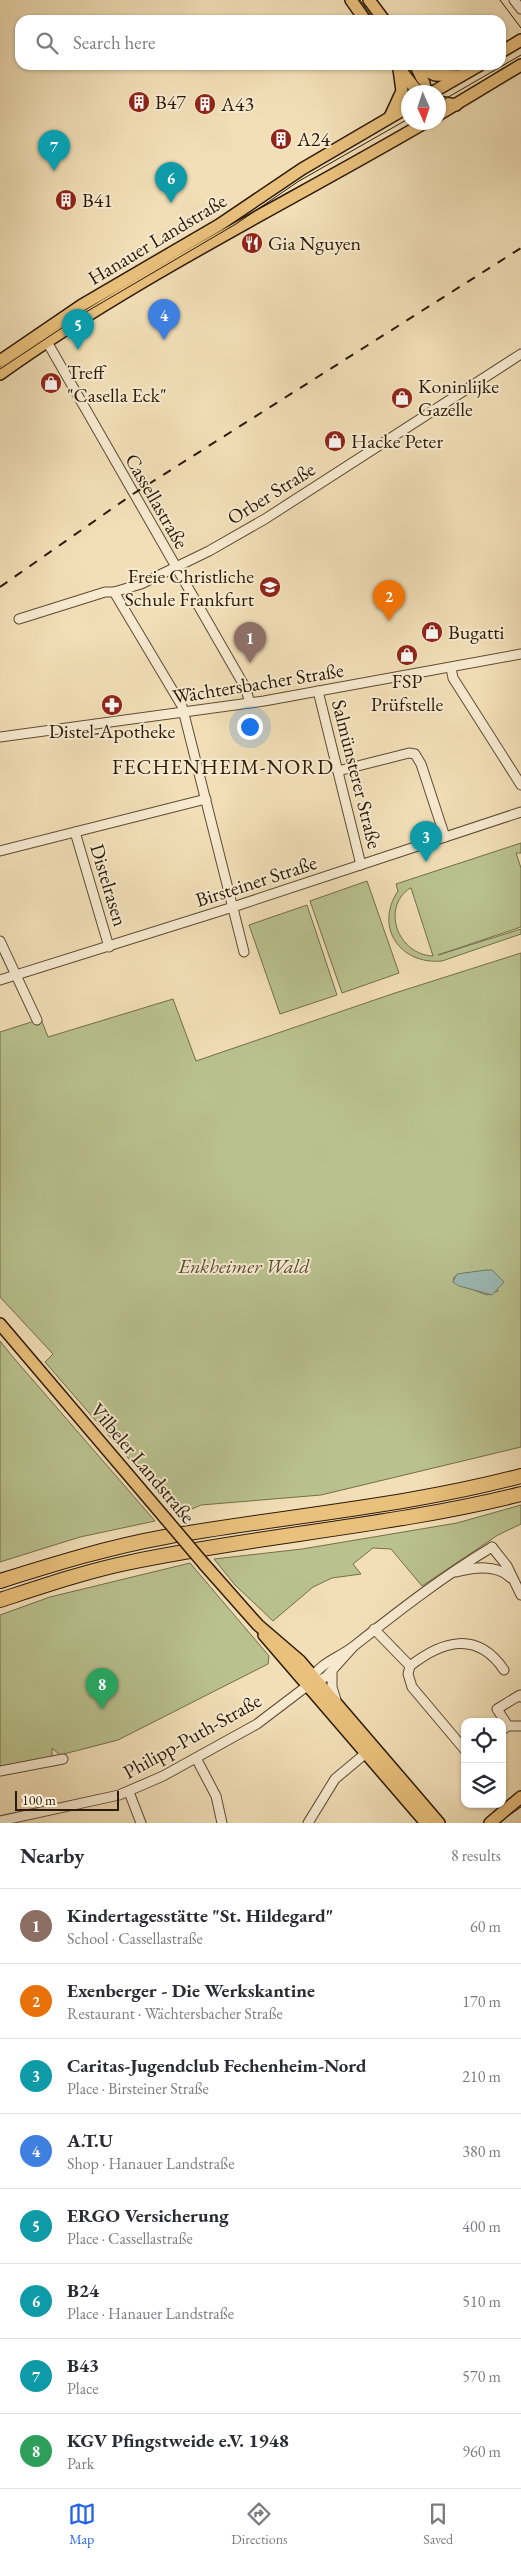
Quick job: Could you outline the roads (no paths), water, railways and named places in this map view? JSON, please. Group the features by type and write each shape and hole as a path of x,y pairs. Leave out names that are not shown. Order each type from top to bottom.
{"highway":[{"path":"0,1581 80,1556 163,1538 406,1500 480,1487 521,1476"},
{"path":"0,1600 130,1562 234,1543 427,1515 521,1494"}],"main road":[{"path":"351,0 362,15"},
{"path":"370,0 380,15"},
{"path":"506,49 521,40"},
{"path":"446,111 521,65"},
{"path":"389,117 399,102 402,91 398,70"},
{"path":"400,70 412,85"},
{"path":"417,70 424,85"},
{"path":"424,70 435,75 462,76"},
{"path":"446,85 472,70"},
{"path":"446,103 456,105"},
{"name":"Hanauer Landstraße","path":"0,361 82,305 219,226 302,169 401,111"},
{"name":"Hanauer Landstraße","path":"0,374 46,342 174,265 413,130"},
{"name":"Vilbeler Landstraße","path":"0,1324 258,1625 300,1660 312,1681 366,1753 426,1823"},
{"name":"Vilbeler Landstraße","path":"258,1625 270,1644 339,1708 439,1823"},
{"path":"490,1823 521,1797"}],"street":[{"path":"28,341 37,339 46,342"},
{"name":"Cassellastraße","path":"46,342 245,687 250,704"},
{"name":"Orber Straße","path":"20,619 105,592 114,592 141,584 176,568 265,519 521,354"},
{"path":"114,592 184,712 244,952"},
{"name":"Wächtersbacher Straße","path":"0,737 250,704 521,654"},
{"path":"451,668 453,678 521,785"},
{"name":"Salmünsterer Straße","path":"318,691 362,865"},
{"path":"338,771 409,753 415,754 421,764 445,837"},
{"path":"0,851 206,799"},
{"name":"Birsteiner Straße","path":"0,980 233,908 521,812"},
{"name":"Distelrasen","path":"75,832 109,947"},
{"path":"0,941 37,1020"},
{"path":"492,1547 496,1560 512,1578"},
{"path":"312,1681 332,1671 352,1648 374,1629 446,1575 492,1547"},
{"path":"492,1547 507,1566 521,1595"},
{"path":"446,1575 477,1568 503,1570"},
{"path":"374,1629 410,1666"},
{"path":"461,1745 412,1687 408,1674 410,1666 433,1650 442,1646 461,1643 485,1651 504,1670"},
{"path":"312,1681 321,1666 352,1648"},
{"path":"300,1660 311,1666 321,1666"},
{"path":"332,1671 332,1690 339,1708"},
{"name":"Philipp-Puth-Straße","path":"0,1821 129,1792 257,1724 312,1681"},
{"path":"501,1718 497,1709 520,1695 521,1697"},
{"path":"506,1728 521,1726"},
{"path":"308,1823 335,1779 366,1753"},
{"path":"0,1771 63,1758"},
{"path":"196,1758 216,1796 222,1823"},
{"path":"129,1792 141,1823"}],"water":[{"path":"492,1270 504,1282 492,1295 459,1286 453,1282 457,1274"}],"tram line":[{"path":"360,0 370,15"},
{"path":"500,0 521,28"},
{"path":"506,64 521,55"},
{"path":"409,70 420,85"},
{"path":"446,98 495,70"},
{"path":"0,369 86,312 236,224 299,181 401,123"},
{"path":"508,1816 521,1807"}],"railway":[{"path":"0,587 133,494 521,248"}],"place":[{"name":"B47","path":"139,102"},
{"name":"A43","path":"205,104"},
{"name":"A24","path":"281,139"},
{"name":"B43","path":"54,171"},
{"name":"B41","path":"66,200"},
{"name":"B24","path":"171,203"},
{"name":"Gia Nguyen","path":"252,243"},
{"name":"A.T.U","path":"164,340"},
{"name":"ERGO Versicherung","path":"78,350"},
{"name":"Treff \"Casella Eck\"","path":"51,383"},
{"name":"Koninlijke Gazelle","path":"402,398"},
{"name":"Hacke Peter","path":"335,441"},
{"name":"Freie Christliche Schule Frankfurt","path":"270,587"},
{"name":"Exenberger - Die Werkskantine","path":"389,621"},
{"name":"Bugatti","path":"432,632"},
{"name":"FSP Prüfstelle","path":"407,655"},
{"name":"Kindertagesstätte \"St. Hildegard\"","path":"250,663"},
{"name":"Distel-Apotheke","path":"112,705"},
{"name":"Caritas-Jugendclub Fechenheim-Nord","path":"426,862"},
{"name":"KGV Pfingstweide e.V. 1948","path":"102,1709"}],"district":[{"name":"FECHENHEIM-NORD","path":"223,766"}],"park label":[{"name":"Enkheimer Wald","path":"244,1266"}]}
